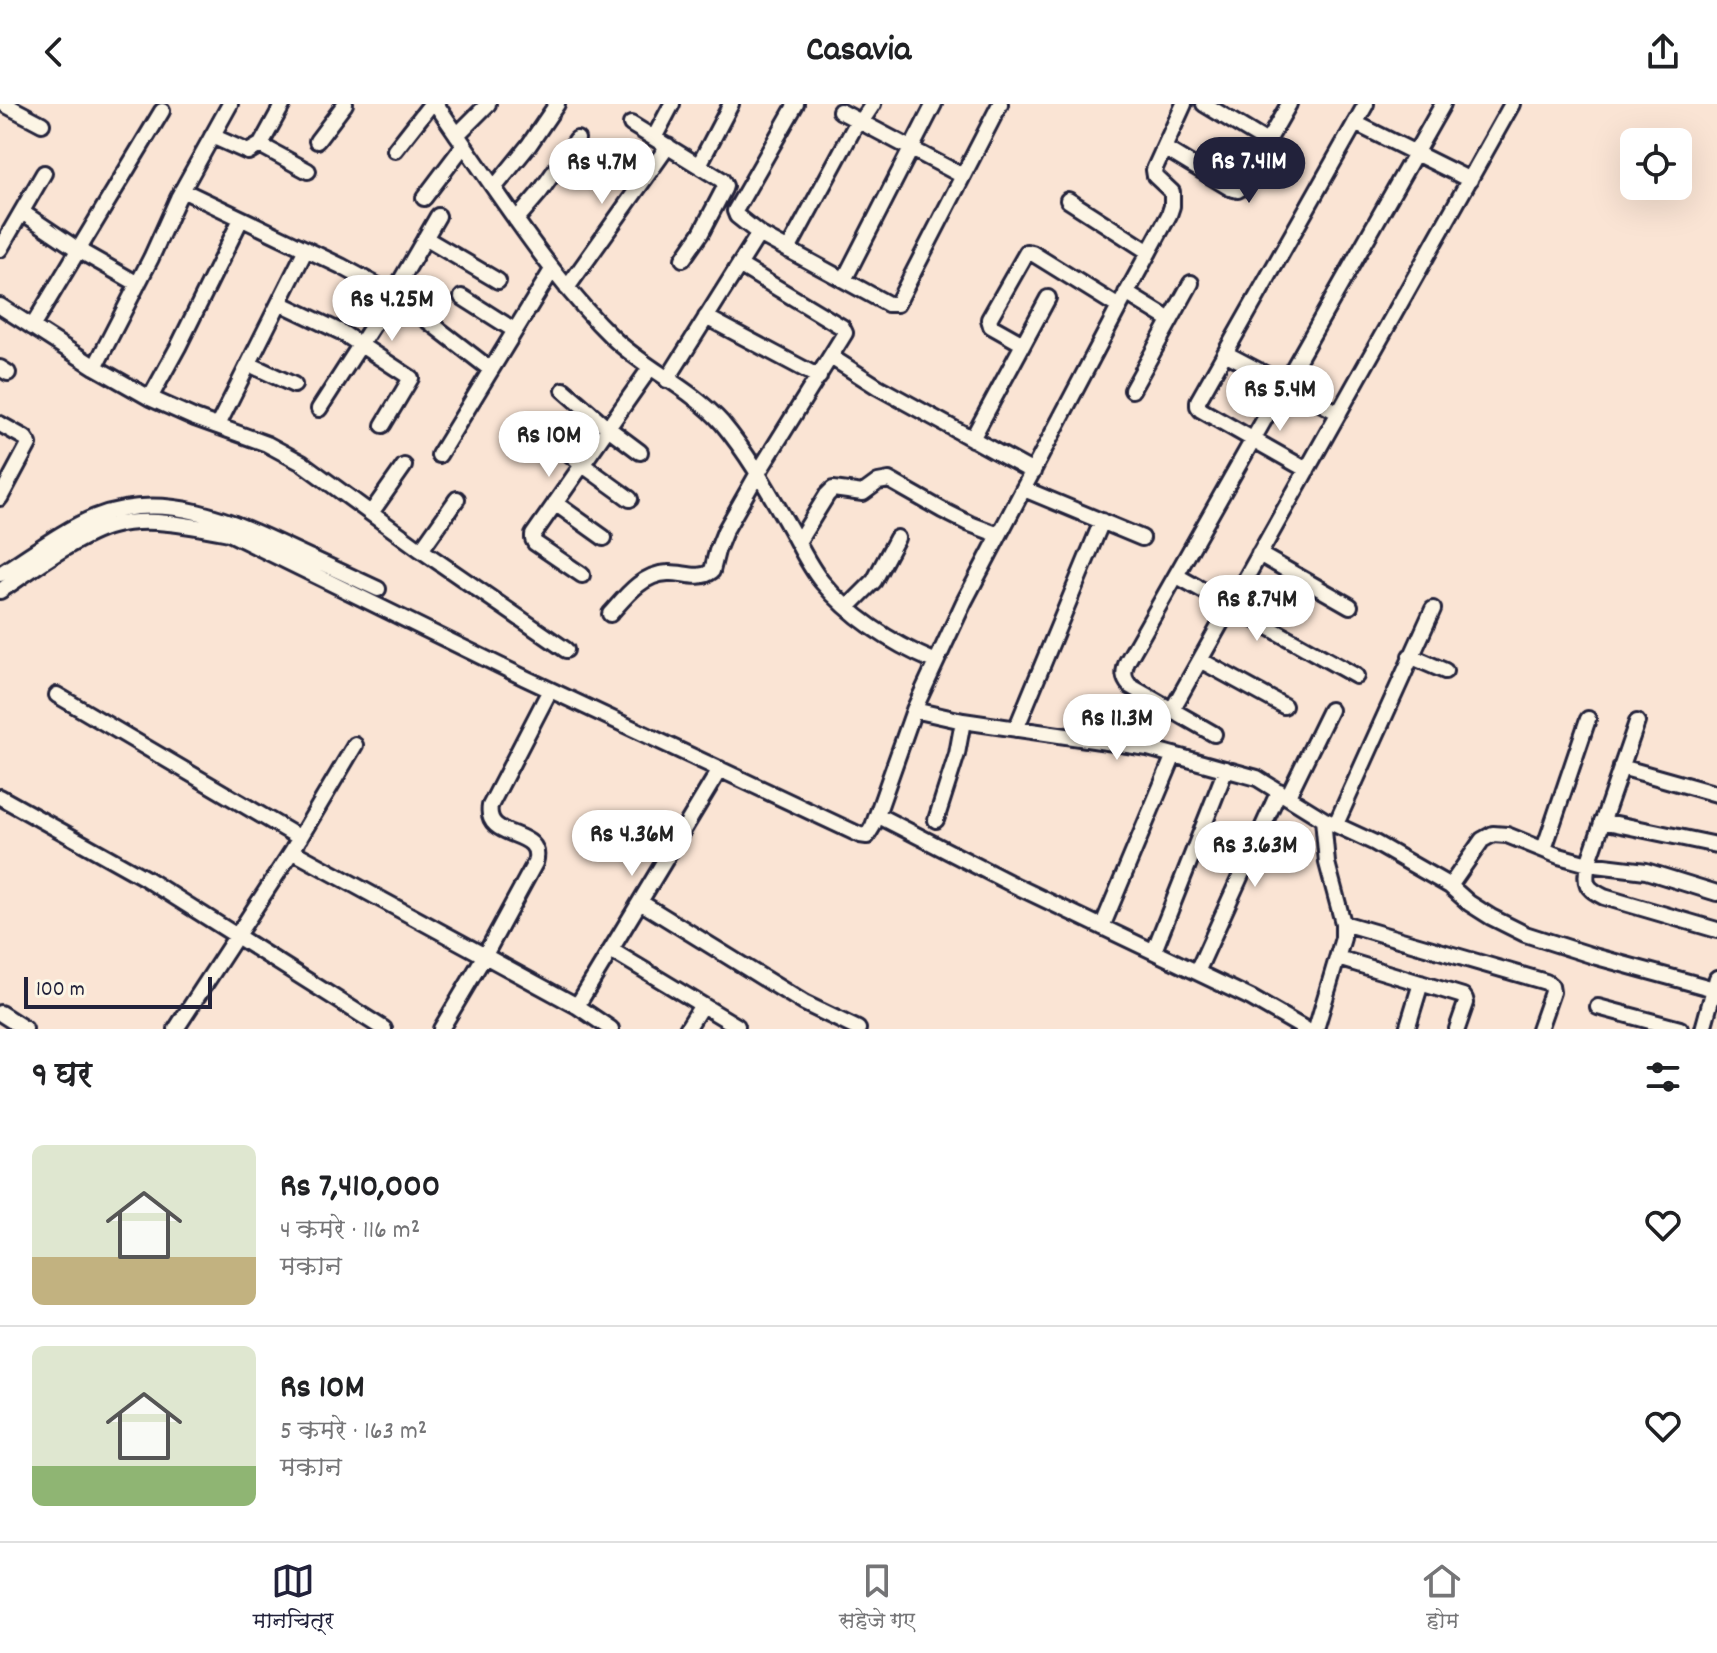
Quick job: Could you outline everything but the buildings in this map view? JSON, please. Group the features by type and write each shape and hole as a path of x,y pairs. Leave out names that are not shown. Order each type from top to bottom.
{"street":[{"path":"4,104 42,124"},
{"path":"95,367 182,190 230,104"},
{"path":"260,146 283,104"},
{"path":"317,141 345,104"},
{"path":"395,150 433,104 567,288 614,339 715,416 758,473 822,582 879,633 907,650 936,662"},
{"path":"424,198 488,104"},
{"path":"494,188 557,104"},
{"path":"654,138 672,104"},
{"path":"699,165 731,104"},
{"path":"796,104 735,211 737,216 761,235 888,304 897,304 1000,104"},
{"path":"788,250 854,128 873,104"},
{"path":"844,280 934,104"},
{"path":"0,591 74,544 114,525 148,523 229,533 550,690 867,836 914,710 964,602 1172,206 1172,192 1155,176 1154,170 1184,104"},
{"path":"1204,104 1267,142"},
{"path":"1164,148 1238,190 1289,104"},
{"path":"1307,470 1201,410 1198,401 1366,104"},
{"path":"1214,734 1130,686 1125,680 1127,662 1443,104"},
{"path":"1172,710 1512,104"},
{"path":"32,327 162,111"},
{"path":"840,111 963,176"},
{"path":"1355,123 1470,180"},
{"path":"631,124 722,180 725,186 701,233 683,259"},
{"path":"212,136 248,152 260,146 308,171"},
{"path":"516,220 577,139"},
{"path":"567,288 668,146"},
{"path":"0,249 44,173"},
{"path":"182,190 393,294 490,369"},
{"path":"1068,200 1149,252"},
{"path":"22,212 80,251 138,284"},
{"path":"319,409 393,294 438,216"},
{"path":"150,398 241,219"},
{"path":"667,380 755,237 761,235"},
{"path":"425,238 498,281"},
{"path":"218,425 306,249"},
{"path":"1023,344 991,326 989,319 1027,252 1119,307"},
{"path":"610,614 629,592 656,575 669,573 699,577 712,571 721,541 758,473 845,333 844,329 739,265"},
{"path":"439,455 552,270"},
{"path":"1132,390 1191,283"},
{"path":"1126,293 1170,320"},
{"path":"462,297 514,330"},
{"path":"972,439 1048,298"},
{"path":"280,303 341,332 411,378 383,425"},
{"path":"0,306 150,398 267,444 302,463 566,650"},
{"path":"706,317 819,377"},
{"path":"1225,353 1339,413"},
{"path":"831,357 878,387 1033,472"},
{"path":"249,364 294,385"},
{"path":"582,575 533,539 533,535 650,368"},
{"path":"564,390 640,452"},
{"path":"0,424 25,438 29,444 0,498"},
{"path":"538,427 630,499"},
{"path":"371,513 404,466"},
{"path":"798,542 833,489 863,493 883,480 889,480 970,524 999,535"},
{"path":"1024,489 1142,538"},
{"path":"421,550 457,499"},
{"path":"555,503 604,538"},
{"path":"0,574 95,517 127,508 159,506 225,518 378,589"},
{"path":"1016,729 1102,521"},
{"path":"848,607 874,581 897,538"},
{"path":"1259,554 1350,606"},
{"path":"1177,576 1356,676"},
{"path":"1316,1029 1343,938 1343,923 1327,863 1329,821 1433,609"},
{"path":"1410,656 1445,671"},
{"path":"1200,660 1284,706"},
{"path":"441,1029 535,863 536,849 495,825 490,819 490,806 550,690"},
{"path":"57,695 296,844 577,1006 611,1029"},
{"path":"914,710 963,721 1148,748 1257,778 1450,886 1469,903 1525,934 1597,957 1715,984 1703,1029"},
{"path":"1197,972 1283,794 1330,710"},
{"path":"1544,849 1588,719"},
{"path":"936,820 957,754 963,721"},
{"path":"1637,722 1588,864 1588,886 1604,897 1717,930"},
{"path":"176,1029 296,844 355,745"},
{"path":"1102,927 1174,755"},
{"path":"1621,767 1717,794"},
{"path":"577,1006 720,769"},
{"path":"1154,951 1226,769"},
{"path":"0,797 145,878 382,1029"},
{"path":"1602,821 1717,845"},
{"path":"873,824 1014,885 1154,951 1251,998 1305,1029"},
{"path":"1450,886 1482,840 1493,834 1507,835 1588,864 1646,871 1717,893"},
{"path":"640,902 804,1003 852,1028"},
{"path":"1343,923 1546,982 1552,992 1539,1029"},
{"path":"611,950 737,1026"},
{"path":"1338,958 1465,999 1457,1029"},
{"path":"1407,1029 1421,983"},
{"path":"687,1029 702,1005"},
{"path":"1598,1007 1680,1029"},
{"path":"0,1013 25,1029"}]}
